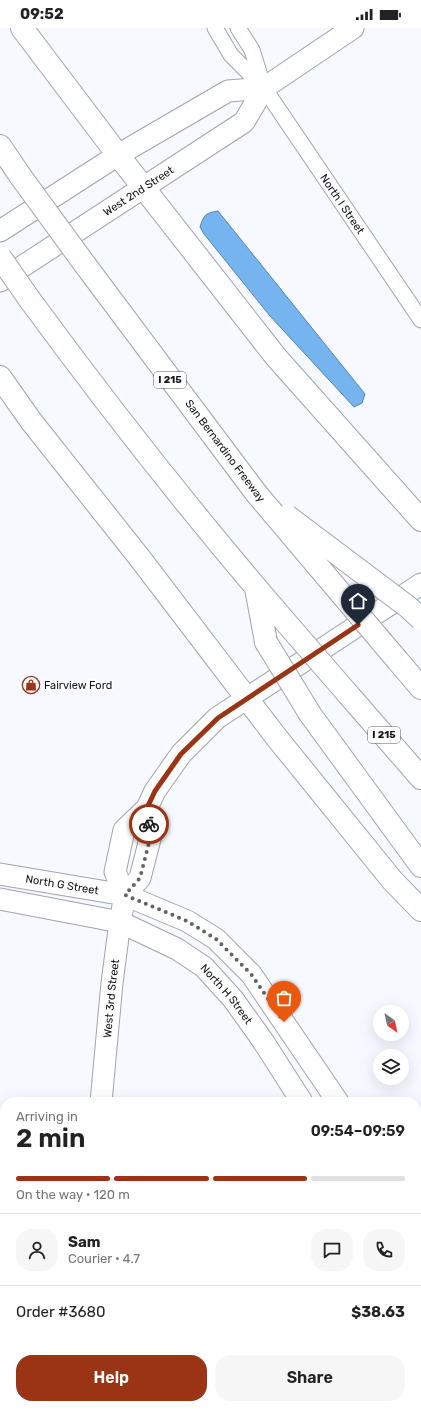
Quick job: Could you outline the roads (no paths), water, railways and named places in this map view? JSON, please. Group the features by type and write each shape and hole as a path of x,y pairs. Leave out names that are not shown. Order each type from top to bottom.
{"highway":[{"path":"22,28 118,155 276,357 421,520"},
{"name":"San Bernardino Freeway","path":"0,146 86,266 256,493 421,688"},
{"name":"I 215","path":"0,257 30,300 129,433 256,588 421,778"},
{"path":"0,377 31,421 246,698 392,880 421,910"},
{"path":"256,493 408,606 421,619"},
{"path":"256,588 266,642 310,714 421,866"}],"main road":[{"name":"West 2nd Street","path":"0,281 244,122 264,88 354,28"},
{"name":"West 2nd Street","path":"0,231 118,155 228,91 264,88"},
{"path":"335,1097 251,974 216,939 187,921 125,895 140,878 142,871 151,835 147,808 155,791 181,754 218,718 246,698 421,584"},
{"name":"North G Street","path":"0,874 125,895"},
{"name":"West 3rd Street","path":"101,1097 112,983 125,895"},
{"path":"0,899 120,922"},
{"name":"North H Street","path":"120,922 177,949 204,967 233,998 299,1097"}],"street":[{"name":"North I Street","path":"215,28 231,55 264,88 421,320"},
{"name":"North I Street","path":"238,28 252,50 264,88"}],"water":[{"path":"218,211 365,394 362,403 354,407 270,316 204,234 200,227 204,217 210,213"}],"place":[{"name":"Fairview Ford","path":"31,685"}]}
